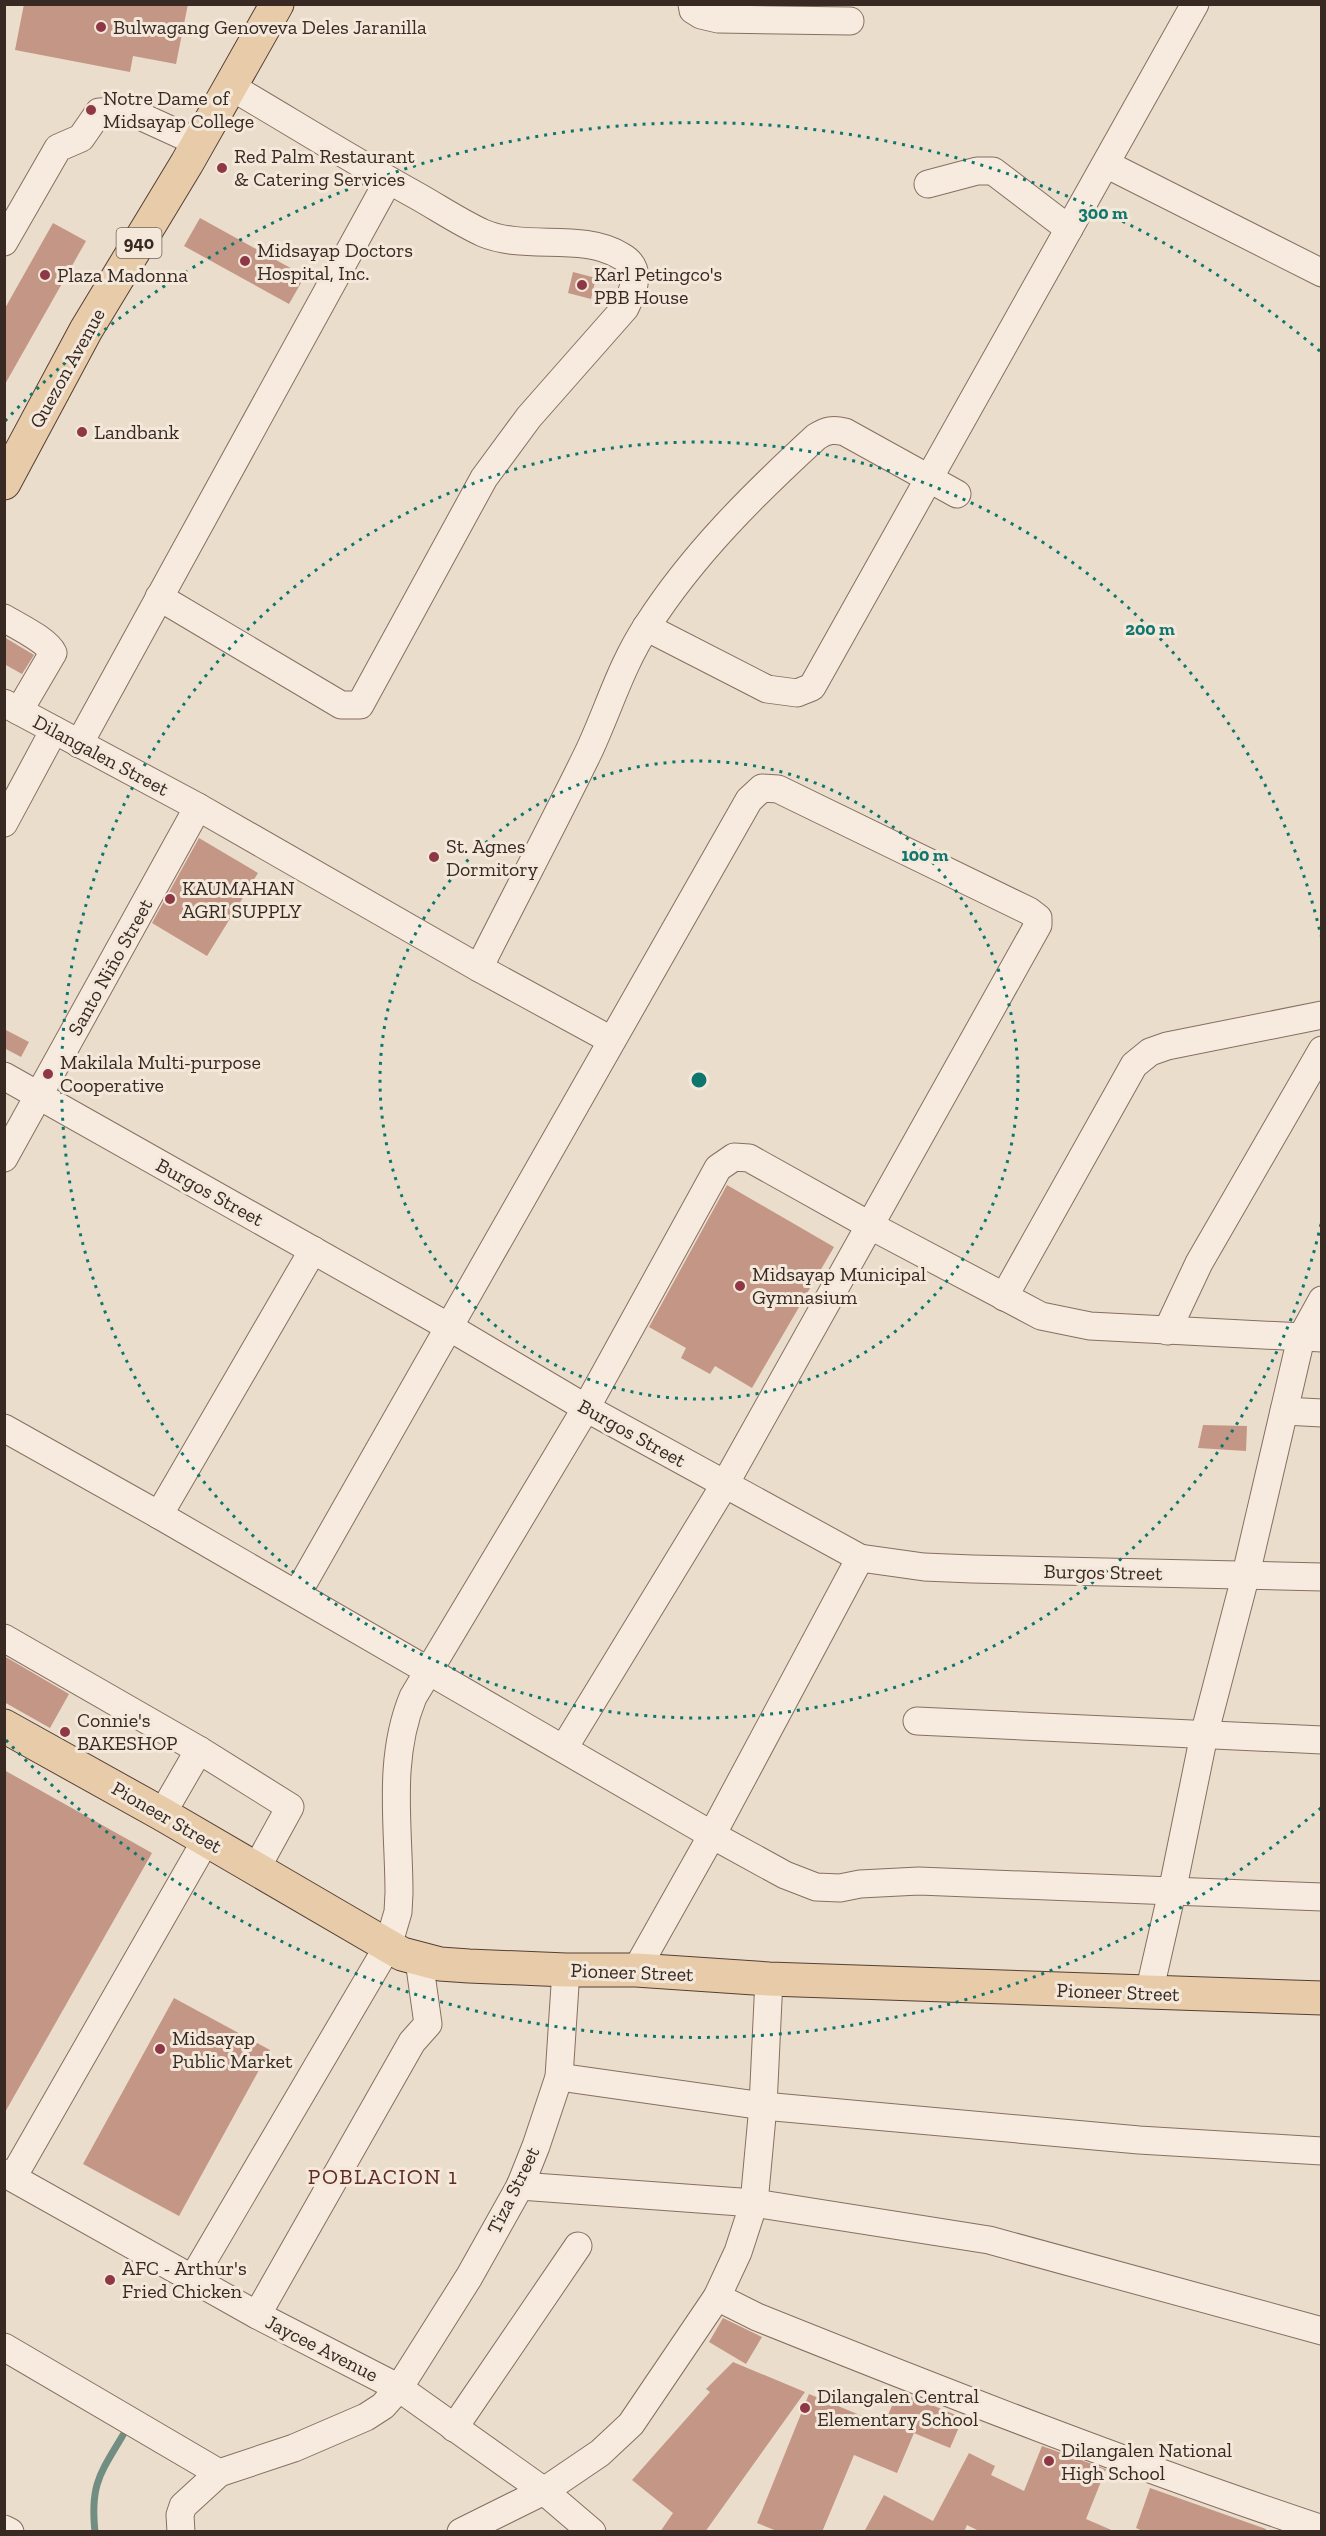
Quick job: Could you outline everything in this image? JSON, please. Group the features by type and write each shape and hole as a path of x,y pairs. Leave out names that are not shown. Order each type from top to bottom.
{"main road":[{"name":"Quezon Avenue","path":"4,483 86,330 199,142 277,4"},
{"name":"Pioneer Street","path":"4,1726 162,1814 402,1954 419,1960 440,1964 566,1970 636,1970 769,1979 1322,1998"}],"street":[{"path":"692,4 693,10 701,15 718,19 850,21"},
{"path":"646,627 767,689 797,693 812,687 1195,4"},
{"path":"159,597 341,705 360,705 484,478 530,417 625,308 636,276 632,266 623,256 602,247 512,240 482,232 388,181 230,86"},
{"path":"4,242 58,148 81,138 99,112 129,111 199,142"},
{"path":"1106,164 1322,273"},
{"path":"928,184 977,171 993,171 1070,229"},
{"path":"79,744 388,181"},
{"path":"479,968 589,751 629,656 680,578 759,490 826,430 845,432 957,494"},
{"path":"4,618 46,645 53,653 12,707"},
{"name":"Dilangalen Street","path":"12,707 198,807 479,968 611,1040"},
{"path":"4,823 54,730"},
{"path":"297,1594 749,800 762,788 778,789 1029,911 1038,918 1038,925 725,1484 564,1748"},
{"name":"Santo Niño Street","path":"4,1158 198,807"},
{"path":"1004,1297 1134,1065 1150,1052 1167,1046 1322,1015"},
{"path":"1167,1331 1199,1263 1322,1050"},
{"name":"Burgos Street","path":"4,1076 449,1327 586,1408 860,1558 924,1567 972,1569 1322,1577"},
{"path":"193,2278 388,1946 396,1921 399,1893 395,1775 398,1744 405,1717 428,1670 586,1408 718,1168 734,1157 749,1158 869,1225 1041,1316 1089,1326 1311,1338"},
{"path":"159,1515 313,1250"},
{"path":"1149,1993 1204,1735 1246,1574 1284,1411 1311,1338 1322,1300"},
{"path":"1284,1411 1322,1413"},
{"path":"4,1428 297,1594 712,1835 785,1875 816,1887 840,1888 860,1884 919,1881 1322,1897"},
{"path":"636,1970 712,1835 860,1558"},
{"path":"4,1638 199,1750 290,1807 256,1869"},
{"path":"917,1721 1322,1740"},
{"path":"162,1814 199,1750"},
{"path":"9,2175 206,1840"},
{"path":"257,2315 412,2042 428,2024 419,1960"},
{"name":"Tiza Street","path":"219,2473 294,2448 366,2417 382,2406 399,2388 468,2277 520,2186 536,2146 559,2077 566,1970"},
{"path":"461,2532 544,2491 600,2453 631,2424 717,2297 738,2252 754,2203 763,2106 769,1979"},
{"path":"559,2077 763,2106 1139,2140 1322,2151"},
{"name":"Jaycee Avenue","path":"9,2175 257,2315 399,2388 544,2491 592,2532"},
{"path":"520,2186 754,2203 989,2240 1322,2331"},
{"path":"454,2428 578,2246"},
{"path":"717,2297 757,2317 1012,2419 1185,2483 1322,2529"},
{"path":"4,2347 219,2473 183,2506 180,2515 181,2532"},
{"path":"4,2529 10,2532"}],"building":[{"name":"Bulwagang Genoveva Deles Jaranilla","path":"24,4 188,4 176,64 133,56 130,72 15,50"},
{"name":"Midsayap Doctors Hospital, Inc.","path":"200,218 305,276 289,304 184,246"},
{"name":"Plaza Madonna","path":"53,223 86,241 4,386 4,310"},
{"name":"Karl Petingco's PBB House","path":"573,272 596,278 591,299 568,293"},
{"path":"4,637 34,655 22,674 4,664"},
{"path":"199,838 258,873 207,956 152,923"},
{"path":"4,1029 29,1042 21,1057 4,1048"},
{"name":"Midsayap Municipal Gymnasium","path":"727,1185 834,1247 752,1388 715,1366 710,1374 681,1358 686,1348 649,1327"},
{"path":"1203,1425 1247,1426 1246,1451 1198,1448"},
{"path":"4,1656 69,1694 50,1728 4,1702"},
{"path":"4,1770 152,1853 4,2114"},
{"path":"174,1998 270,2050 179,2216 83,2164"},
{"path":"723,2318 762,2337 746,2364 709,2342"},
{"path":"733,2362 805,2392 705,2532 660,2532 673,2513 632,2480 710,2392 706,2389"},
{"path":"898,2391 963,2418 950,2448 914,2433 897,2473 854,2455 822,2532 779,2532 757,2523 809,2394 884,2425"},
{"path":"1042,2446 1106,2469 1086,2519 1116,2532 981,2532 967,2525 964,2532 864,2532 884,2495 933,2521 969,2453 995,2466 991,2475 1024,2491"},
{"path":"1150,2488 1266,2529 1266,2532 1145,2532 1136,2528"}],"waterway":[{"path":"95,2532 94,2502 98,2480 123,2435"}],"place":[{"name":"Bulwagang Genoveva Deles Jaranilla","path":"101,27"},
{"name":"Notre Dame of Midsayap College","path":"91,110"},
{"name":"Red Palm Restaurant & Catering Services","path":"222,168"},
{"name":"Midsayap Doctors Hospital, Inc.","path":"245,261"},
{"name":"Plaza Madonna","path":"45,275"},
{"name":"Karl Petingco's PBB House","path":"582,285"},
{"name":"Landbank","path":"82,432"},
{"name":"St. Agnes Dormitory","path":"434,857"},
{"name":"KAUMAHAN AGRI SUPPLY","path":"170,899"},
{"name":"Makilala Multi-purpose Cooperative","path":"48,1074"},
{"name":"Midsayap Municipal Gymnasium","path":"740,1286"},
{"name":"Connie's BAKESHOP","path":"65,1732"},
{"name":"Midsayap Public Market","path":"160,2049"},
{"name":"AFC - Arthur's Fried Chicken","path":"110,2280"},
{"name":"Dilangalen Central Elementary School","path":"805,2408"},
{"name":"Dilangalen National High School","path":"1049,2461"}],"district":[{"name":"POBLACION 1","path":"383,2176"}]}
